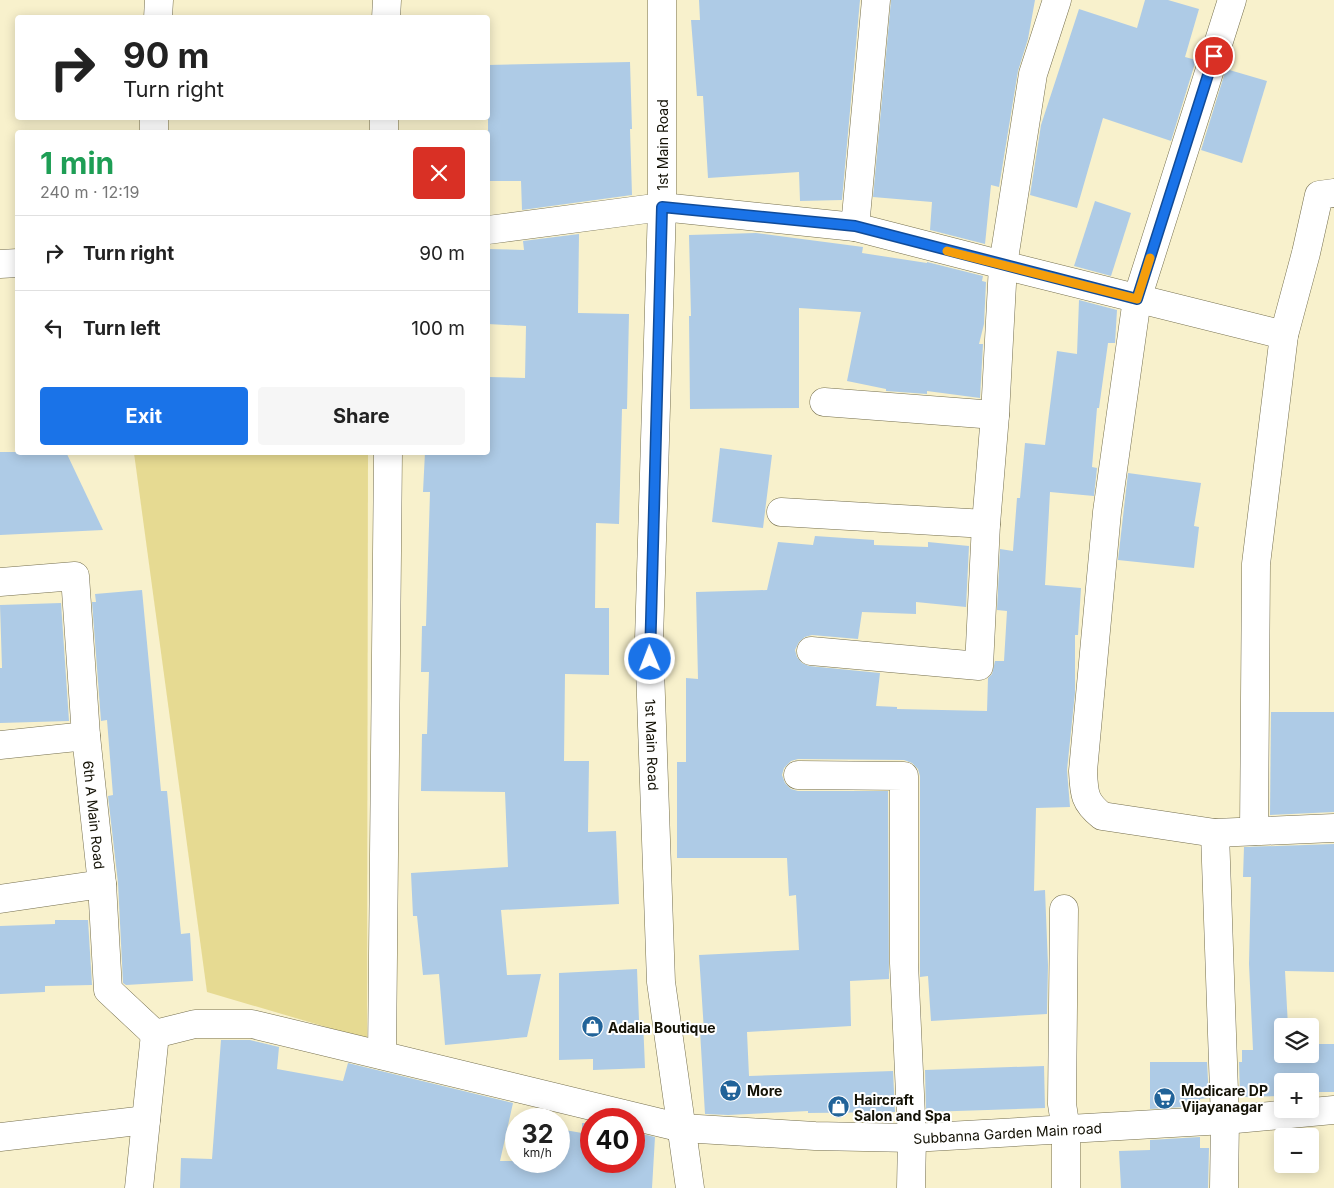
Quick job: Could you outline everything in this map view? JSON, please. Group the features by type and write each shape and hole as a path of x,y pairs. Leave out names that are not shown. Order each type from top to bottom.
{"street":[{"path":"158,15 159,0"},
{"path":"386,15 387,0"},
{"name":"1st Main Road","path":"662,0 662,207 649,640 661,982 690,1188"},
{"path":"855,226 876,0"},
{"path":"811,651 979,666 1003,265 1033,74 1057,0"},
{"path":"1232,0 1137,299 1107,512 1083,771 1084,793 1092,808 1102,816 1215,833 1334,828"},
{"path":"1254,831 1256,564 1284,335 1320,195 1334,193"},
{"path":"490,230 662,207 855,226 1284,335"},
{"path":"0,264 15,263"},
{"path":"824,402 995,415"},
{"path":"382,1055 388,455"},
{"path":"780,512 986,524"},
{"name":"6th A Main Road","path":"0,582 75,576 86,736 102,884 108,990 155,1034"},
{"path":"0,744 86,736"},
{"path":"798,775 904,776 904,962 912,1138 911,1188"},
{"path":"1215,833 1225,1120 1224,1188"},
{"path":"0,899 102,884"},
{"path":"1064,909 1062,1104 1066,1130 1066,1188"},
{"name":"Subbanna Garden Main road","path":"155,1034 195,1024 252,1024 682,1128 815,1136 912,1138 1225,1120 1334,1110"},
{"path":"139,1188 155,1034"},
{"path":"0,1137 146,1120"}],"shaded area":[{"path":"134,455 368,455 367,1039 207,992"}],"building":[{"path":"699,0 860,0 842,200 800,201 799,172 708,178 703,96 697,96 691,20 700,20"},
{"path":"891,0 1035,0 1028,39 1018,71 999,187 991,185 985,244 930,230 932,202 873,197"},
{"path":"1145,0 1168,0 1199,9 1185,57 1196,60 1171,141 1103,118 1077,208 1030,195 1041,125 1079,9 1137,28"},
{"path":"630,62 632,195 522,210 521,181 490,181 490,130 488,130 488,120 490,120 490,65"},
{"path":"1226,69 1267,81 1242,163 1201,150"},
{"path":"1095,201 1131,213 1111,276 1074,266"},
{"path":"756,233 863,247 862,253 927,262 983,276 982,281 986,282 984,324 979,344 983,344 980,398 927,391 927,394 886,391 886,389 847,381 861,312 799,308 799,408 690,409 689,316 691,316 689,235"},
{"path":"579,234 578,313 629,314 627,409 622,409 619,524 596,523 595,608 609,608 609,675 565,674 564,761 589,761 588,832 616,831 619,904 501,910 507,975 541,974 527,1037 445,1045 439,974 423,975 417,916 413,916 411,873 508,867 505,792 421,791 422,734 427,734 429,672 421,672 422,626 426,626 430,492 423,492 425,455 490,455 490,377 525,378 526,326 490,324 490,249 524,250 523,241"},
{"path":"1079,300 1117,310 1115,343 1108,343 1099,408 1097,408 1092,467 1097,468 1094,496 1050,492 1045,585 1081,588 1078,635 1075,635 1075,693 1067,770 1070,807 1036,808 1034,891 1045,890 1048,965 1047,1014 931,1021 928,976 920,977 920,776 918,769 912,763 904,760 798,759 791,761 784,768 782,775 785,783 791,789 798,791 888,791 889,979 850,981 851,1026 747,1032 749,1076 893,1071 895,1112 808,1113 808,1111 728,1115 705,1114 700,1031 704,1031 699,955 799,950 796,895 789,896 787,858 677,858 677,762 686,762 686,678 698,679 696,592 767,590 778,542 813,545 815,536 874,540 874,545 928,547 928,542 969,546 966,607 916,602 916,614 862,612 858,639 812,635 805,637 799,642 795,650 797,657 802,663 809,666 880,673 876,706 897,707 897,709 987,711 988,678 992,674 995,661 1004,661 1007,611 997,610 1000,549 1013,551 1017,498 1020,498 1025,443 1045,445 1057,351 1077,354"},
{"path":"720,448 772,455 763,528 712,522"},
{"path":"0,452 15,452 15,455 67,455 103,530 0,535"},
{"path":"1128,473 1201,483 1194,526 1199,527 1194,568 1118,560"},
{"path":"142,590 161,791 167,791 181,934 190,933 193,981 126,985 123,983 118,883 108,796 113,795 107,720 101,721 92,602 96,602 95,594"},
{"path":"61,603 69,721 0,723 0,668 2,668 0,605"},
{"path":"1271,712 1334,712 1334,812 1270,815"},
{"path":"1334,844 1334,972 1285,971 1288,1018 1274,1018 1274,1063 1319,1063 1319,1044 1334,1044 1334,1092 1319,1092 1319,1073 1274,1073 1274,1096 1240,1097 1239,1062 1242,1062 1242,1050 1253,1050 1249,964 1251,877 1243,877 1244,847"},
{"path":"55,920 88,920 92,985 45,986 45,992 0,994 0,926 55,924"},
{"path":"637,969 639,1020 643,1020 645,1068 593,1070 593,1059 559,1060 559,973"},
{"path":"221,1040 250,1040 279,1047 277,1069 343,1081 348,1063 513,1103 512,1108 505,1108 505,1139 500,1161 505,1161 505,1173 570,1173 570,1131 580,1133 580,1173 645,1173 645,1135 655,1137 652,1188 180,1188 181,1158 212,1159"},
{"path":"1150,1062 1207,1062 1209,1098 1200,1099 1200,1106 1150,1109"},
{"path":"1044,1066 1045,1108 926,1112 925,1070"},
{"path":"1200,1137 1200,1148 1209,1148 1208,1188 1121,1188 1119,1151 1150,1150 1150,1140"}],"slow traffic":[{"path":"947,251 1137,299 1150,258"}],"place":[{"name":"Adalia Boutique","path":"592,1027"},
{"name":"More","path":"731,1090"},
{"name":"Modicare DP Vijayanagar","path":"1165,1098"},
{"name":"Haircraft Salon and Spa","path":"838,1107"}],"route":[{"path":"650,659 649,620 662,207 855,226 1137,299 1214,56"}]}
